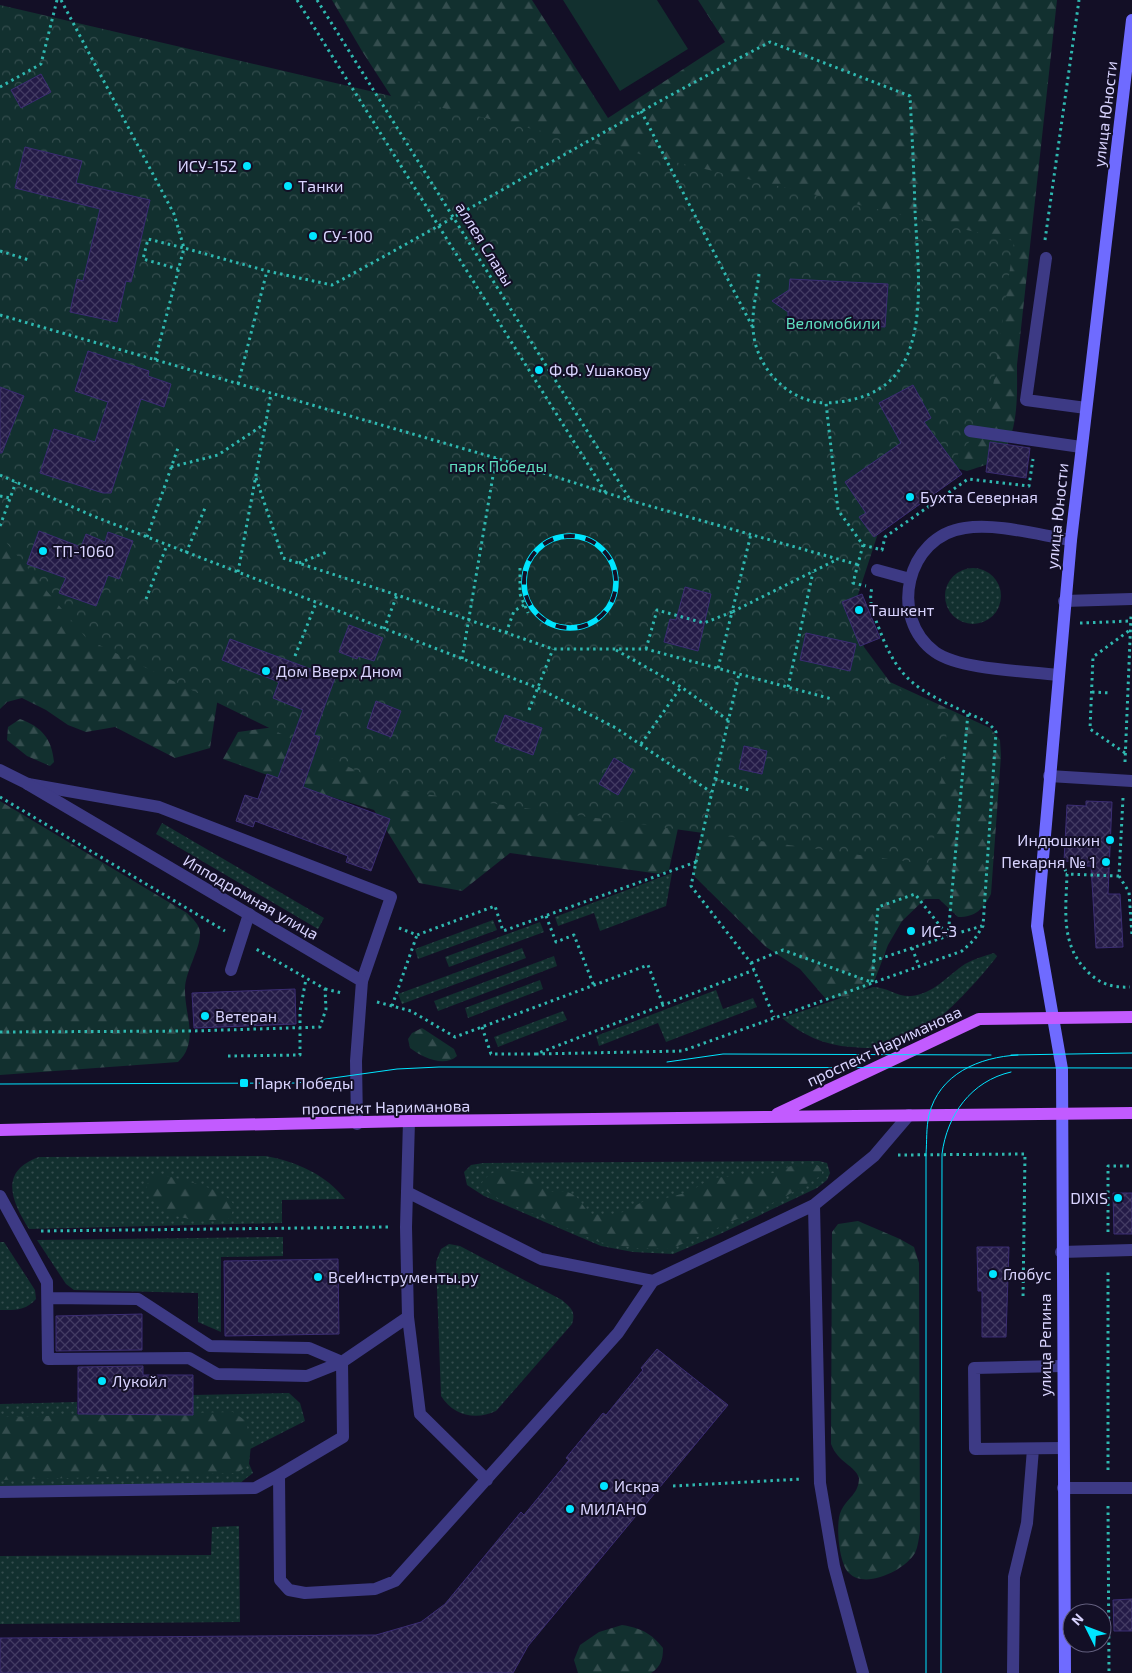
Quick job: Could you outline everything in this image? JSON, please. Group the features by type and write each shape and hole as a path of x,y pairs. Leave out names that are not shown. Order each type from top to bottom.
{"main road":[{"name":"улица Юности","path":"1054,1017 1038,926 1049,776 1064,601 1081,447 1131,47 1132,20"},
{"name":"улица Репина","path":"1054,1017 1062,1068 1061,1252 1065,1673"},
{"name":"проспект Нариманова","path":"773,1116 979,1019 1132,1017"},
{"name":"проспект Нариманова","path":"0,1130 773,1116 1132,1112"}],"street":[{"path":"1046,258 1026,400 1086,408"},
{"path":"970,431 1081,447"},
{"path":"1058,675 955,662 935,652 920,637 910,617 907,594 912,570 924,550 943,535 965,528 990,528 1071,540"},
{"path":"876,570 910,579"},
{"path":"1064,601 1132,600"},
{"name":"Ипподромная улица","path":"0,770 26,783 362,981"},
{"path":"1049,776 1132,781"},
{"path":"26,783 159,807 391,897 362,981 356,1061 357,1124"},
{"path":"231,970 249,914"},
{"path":"279,1475 280,1580 289,1590 305,1593 375,1589 395,1581 618,1333 653,1281 814,1205 874,1156 909,1115"},
{"path":"409,1122 406,1227 408,1316 420,1414 487,1480"},
{"path":"407,1192 540,1259 653,1281"},
{"path":"0,1196 47,1282 48,1359 189,1358 217,1374 307,1376 342,1362 408,1316"},
{"path":"814,1205 820,1478 834,1566 863,1673"},
{"path":"1061,1252 1132,1250"},
{"path":"48,1298 138,1299 210,1346 308,1348 342,1362"},
{"path":"0,1492 255,1488 343,1436 342,1362"},
{"path":"1062,1366 974,1368 975,1449 1062,1448"},
{"path":"1013,1673 1014,1577 1027,1524 1033,1449"},
{"path":"1063,1488 1132,1488"}],"path":[{"path":"0,87 41,64 57,0"},
{"path":"61,0 174,214 184,248 155,360"},
{"path":"297,0 607,494"},
{"name":"аллея Славы","path":"317,0 632,501"},
{"path":"178,269 143,259 148,239 267,271 332,285 455,218 641,111 770,42 910,96 918,283 916,322 911,349 897,374 876,391 849,402 826,404 797,396 776,382 761,360 752,326 641,111"},
{"path":"0,252 29,260"},
{"path":"238,384 267,271"},
{"path":"752,326 759,274"},
{"path":"0,315 496,458 607,494 858,564"},
{"path":"238,572 271,394"},
{"path":"826,404 838,510 863,545 882,550 885,537 968,478 1029,486"},
{"path":"171,467 218,455 266,423"},
{"path":"147,537 179,445"},
{"path":"462,659 496,458"},
{"path":"0,475 147,537 538,688 616,728 711,792"},
{"path":"256,478 283,558 552,649 646,649 832,698"},
{"path":"0,526 16,482"},
{"path":"0,496 10,498"},
{"path":"186,552 205,508"},
{"path":"718,668 751,534"},
{"path":"146,599 168,545"},
{"path":"482,1028 491,1054 682,1051 962,951 974,940 983,926 996,732 990,722 931,696 906,678 888,651 869,600 872,587 853,583 863,545"},
{"path":"298,563 328,552"},
{"path":"646,649 656,610 704,623 732,612 838,559"},
{"path":"520,568 520,594 528,613"},
{"path":"788,686 813,572"},
{"path":"384,629 397,595"},
{"path":"295,656 316,603"},
{"path":"506,632 514,611 524,605"},
{"path":"1062,624 1132,622"},
{"path":"1125,753 1090,728 1093,657 1131,630"},
{"path":"529,710 552,649"},
{"path":"615,649 681,687 728,720"},
{"path":"739,674 691,886 751,963 774,1017"},
{"path":"640,744 681,687"},
{"path":"1092,692 1110,692"},
{"path":"948,936 968,713"},
{"path":"715,779 752,791"},
{"path":"0,797 325,989 326,1009 320,1027 184,1031 0,1032"},
{"path":"382,921 417,934 495,906 503,931 696,862"},
{"path":"1119,876 1067,874 1065,926 1070,947 1080,965 1096,980 1116,988 1130,987"},
{"path":"872,982 878,907 915,894 948,936"},
{"path":"546,916 556,942 574,935 594,986"},
{"path":"873,961 983,926"},
{"path":"417,934 392,1006 411,1012 455,1037 648,965 664,1004"},
{"path":"912,948 919,966"},
{"path":"751,963 783,950 872,982"},
{"path":"536,1054 754,970"},
{"path":"228,1056 300,1055 300,1011 306,979"},
{"path":"874,1156 1025,1154 1023,1299"},
{"path":"1109,1673 1108,1166 1132,1166"},
{"path":"19,1232 406,1227"},
{"path":"672,1486 820,1478"}],"green space":[{"name":"Веломобили","path":"332,0 532,0 608,118 725,42 698,0 1057,0 1017,365 1017,403 1012,431 1002,453 990,463 967,471 563,362 362,51"},
{"path":"563,0 657,0 688,49 620,91"},
{"name":"парк Победы","path":"0,5 1014,241 988,421 951,462 885,512 851,616 863,651 889,685 949,714 931,865 396,790 87,639 0,535"},
{"path":"0,453 219,691 210,748 175,758 115,727 86,732 68,725 46,710 22,698 7,702 0,709"},
{"path":"967,568 979,568 993,576 1001,590 999,607 993,616 979,624 967,624 957,619 950,612 945,602 945,590 950,580 957,573"},
{"path":"850,600 864,647 890,682 990,728 1000,740 1001,756 991,894 985,904 970,916 958,917 939,899 925,899 902,921 888,945 874,982 856,996 826,999 800,969 766,947 695,877 693,867 703,825"},
{"path":"20,719 40,730 48,740 54,762 50,766 27,756 7,740 8,727"},
{"path":"290,725 680,819 669,870 660,874 510,853 462,891 419,883 374,810 312,791 223,759 238,732"},
{"path":"0,801 187,913 197,924 200,938 185,988 190,1036 185,1054 178,1062 0,1075"},
{"path":"162,823 324,918 318,929 156,834"},
{"path":"672,873 666,906 600,931 594,913 558,926 555,917"},
{"path":"493,920 497,930 418,959 415,949"},
{"path":"540,922 544,932 449,967 445,957"},
{"path":"522,948 526,958 402,1004 398,994"},
{"path":"994,953 997,956 995,959 948,1010 919,1033 890,1046 865,1048 832,1044 806,1034 782,1018 873,987 906,996 919,995 940,984 965,964"},
{"path":"554,956 557,966 438,1011 434,1001"},
{"path":"540,980 543,989 468,1018 465,1008"},
{"path":"716,990 723,1009 753,998 757,1007 666,1042 658,1023 599,1046 596,1036"},
{"path":"563,1011 567,1020 498,1047 494,1037"},
{"path":"422,1028 454,1049 457,1056 446,1061 433,1060 410,1048 408,1039 412,1033"},
{"path":"266,1156 310,1170 329,1183 345,1199 282,1200 282,1223 29,1229 17,1207 12,1187 18,1170 39,1157"},
{"path":"819,1161 827,1163 830,1173 827,1180 817,1188 673,1254 633,1252 601,1246 484,1196 467,1185 464,1172 471,1165 483,1163"},
{"path":"796,1164 817,1165 822,1168 822,1175 781,1199 671,1249 634,1248 599,1242 501,1200 485,1190 481,1184 497,1171 506,1169 516,1171 534,1179 550,1192 558,1191 574,1195 589,1214 607,1215 623,1212 644,1201 689,1192 712,1178 774,1173"},
{"path":"159,1174 221,1193 234,1205 231,1217 226,1220 191,1219 180,1217 160,1208 152,1200 146,1189 150,1176"},
{"path":"858,1221 914,1247 919,1263 919,1539 915,1553 903,1566 874,1579 856,1578 849,1573 840,1553 839,1517 846,1503 855,1492 859,1478 854,1470 838,1456 831,1444 832,1232 838,1224"},
{"path":"283,1237 283,1256 221,1257 221,1332 198,1322 198,1293 74,1290 66,1284 37,1240"},
{"path":"0,1242 4,1242 35,1290 36,1299 24,1308 0,1310"},
{"path":"449,1244 460,1246 562,1300 573,1313 572,1324 496,1411 480,1416 458,1412 446,1403 441,1396 436,1262 441,1249"},
{"path":"289,1393 300,1403 305,1421 244,1452 253,1473 240,1483 0,1487 0,1404 77,1402 77,1414 193,1415 193,1395"},
{"path":"233,1412 246,1421 251,1445 249,1464 237,1473 0,1480 0,1417"},
{"path":"239,1526 240,1622 0,1624 0,1556 211,1555 212,1527"},
{"path":"622,1625 645,1632 663,1648 662,1659 657,1668 651,1673 578,1673 574,1660 580,1645 599,1632"}],"building":[{"path":"41,74 51,92 21,108 11,90"},
{"path":"25,147 82,161 76,183 150,200 131,282 126,281 117,322 70,312 77,279 83,281 100,209 15,188"},
{"path":"790,279 888,284 885,327 788,321 788,312 772,301 789,290"},
{"path":"88,351 149,371 148,376 171,384 164,407 141,399 111,493 103,493 40,473 54,429 95,442 108,402 75,391"},
{"path":"913,385 931,418 924,422 962,474 874,537 859,517 866,513 845,482 901,443 879,403"},
{"path":"0,387 24,396 2,453 0,453"},
{"path":"990,442 1030,448 1026,478 986,472"},
{"path":"39,531 81,547 86,534 105,542 108,532 133,541 119,579 108,575 96,606 59,593 66,578 27,564"},
{"path":"685,587 711,594 698,651 664,642 670,619 676,620"},
{"path":"862,594 880,638 860,646 842,602"},
{"path":"349,625 383,638 374,661 358,656 357,659 339,652"},
{"path":"806,633 856,644 850,671 800,660"},
{"path":"230,639 335,678 314,735 320,737 303,787 390,819 371,871 346,862 348,856 255,821 253,827 236,821 245,795 258,799 267,774 278,778 303,710 273,698 279,682 222,660"},
{"path":"376,701 401,711 391,737 367,728"},
{"path":"505,715 542,728 533,755 495,741"},
{"path":"744,746 767,751 762,774 739,769"},
{"path":"614,758 633,770 618,795 599,784"},
{"path":"1086,801 1112,802 1108,894 1120,894 1123,947 1096,948 1091,866 1083,866 1083,862 1064,861 1067,805 1086,806"},
{"path":"295,989 296,1024 194,1028 192,993"},
{"path":"1113,1193 1132,1193 1132,1234 1114,1234"},
{"path":"977,1247 1009,1247 1006,1337 982,1337 982,1291 978,1291"},
{"path":"338,1259 339,1334 225,1336 224,1261"},
{"path":"142,1314 142,1350 56,1351 56,1316"},
{"name":"Искра","path":"657,1349 728,1405 528,1646 513,1673 0,1673 0,1638 376,1635 421,1622 445,1604 521,1512 524,1515 569,1460 566,1458 603,1413 606,1415 643,1370 641,1368"},
{"path":"143,1366 143,1375 193,1375 193,1415 78,1414 78,1367"},
{"path":"1132,1599 1132,1631 1114,1631 1113,1600"}],"tram line":[{"path":"1011,1055 1132,1053"},
{"path":"667,1062 723,1054 991,1055"},
{"path":"926,1673 926,1154 928,1120 934,1101 942,1089 963,1070 989,1059 1018,1055"},
{"path":"0,1084 297,1083 397,1069 439,1067 1132,1068"},
{"path":"941,1673 942,1154 949,1126 963,1102 984,1083 1011,1072"}],"railway":[{"path":"570,536 588,540 602,550 612,564 616,582 612,600 602,614 588,624 570,628 552,624 538,614 528,600 524,582 528,564 538,550 552,540 570,536"}],"place":[{"name":"ИСУ-152","path":"247,166"},
{"name":"Танки","path":"288,186"},
{"name":"СУ-100","path":"313,236"},
{"name":"Ф.Ф. Ушакову","path":"539,370"},
{"name":"Бухта Северная","path":"910,497"},
{"name":"ТП-1060","path":"43,551"},
{"name":"Ташкент","path":"859,610"},
{"name":"Дом Вверх Дном","path":"266,671"},
{"name":"Индюшкин","path":"1110,840"},
{"name":"Пекарня № 1","path":"1106,862"},
{"name":"ИС-3","path":"911,931"},
{"name":"Ветеран","path":"205,1016"},
{"name":"Парк Победы","path":"244,1083"},
{"name":"DIXIS","path":"1118,1198"},
{"name":"Глобус","path":"993,1274"},
{"name":"ВсеИнструменты.ру","path":"318,1277"},
{"name":"Лукойл","path":"102,1381"},
{"name":"Искра","path":"604,1486"},
{"name":"МИЛАНО","path":"570,1509"}]}
